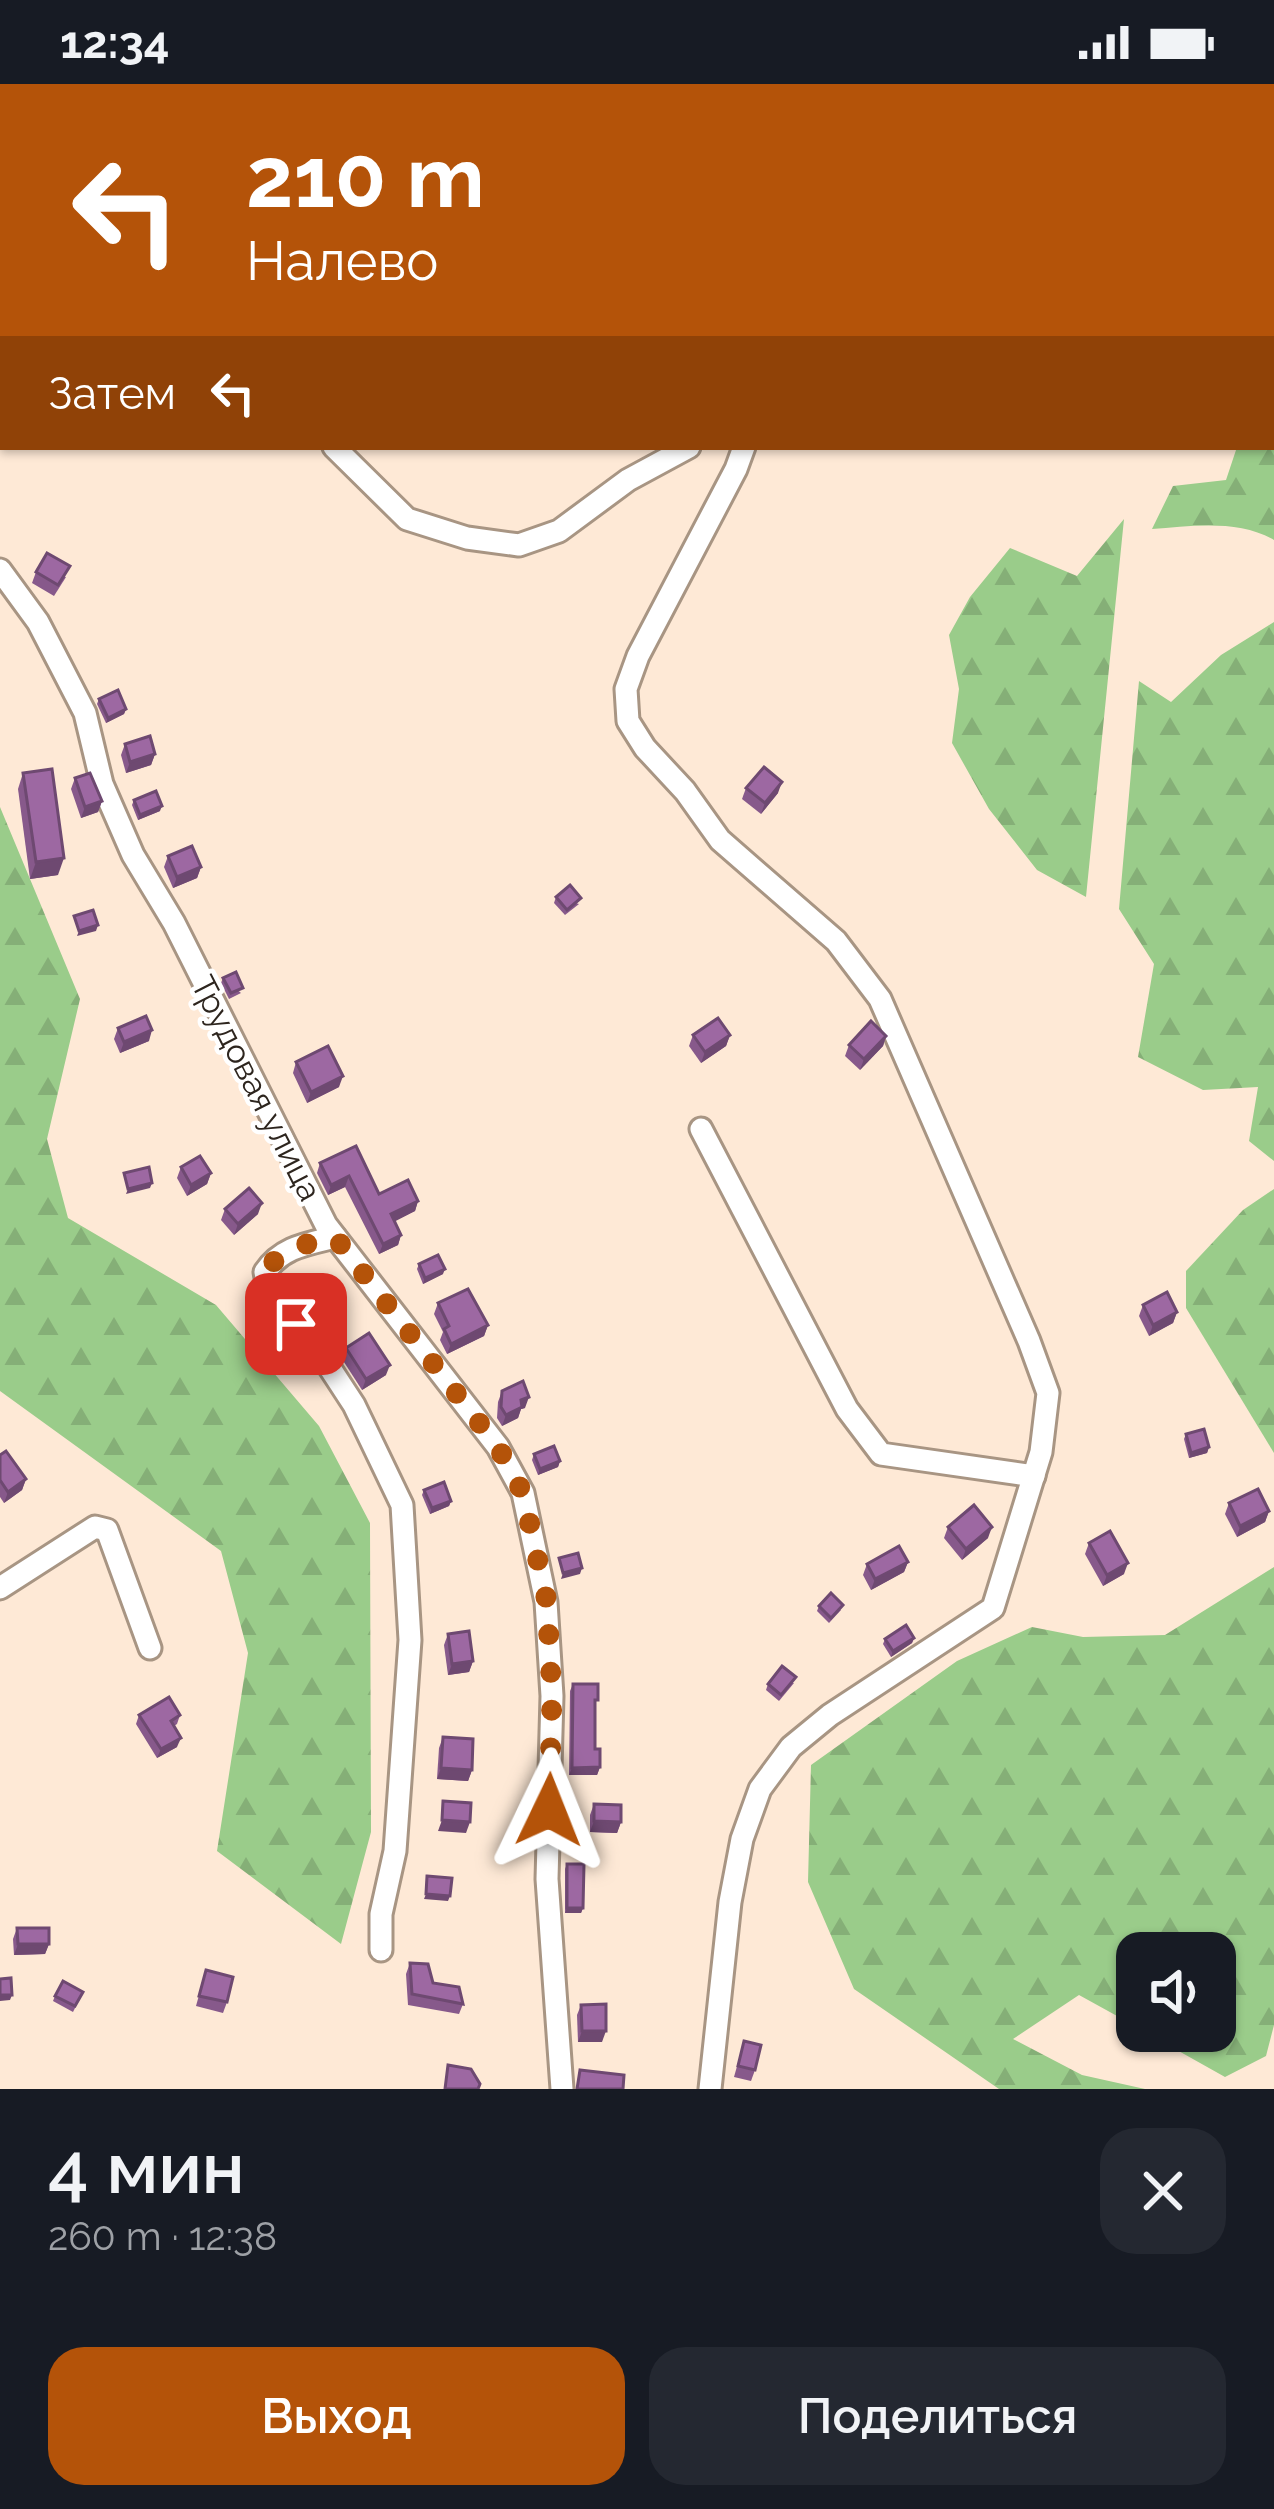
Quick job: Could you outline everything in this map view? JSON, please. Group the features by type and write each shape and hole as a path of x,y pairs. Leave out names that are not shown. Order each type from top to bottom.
{"street":[{"path":"337,450 407,519 466,538 519,545 560,530 628,480 683,450"},
{"path":"710,2089 730,1902 742,1839 760,1790 791,1747 830,1715 993,1607 1041,1452 1048,1393 880,999 836,941 720,840 628,721 626,689 638,656 742,450"},
{"name":"Трудовая улица","path":"0,570 38,622 85,713 102,784 133,855 174,923 293,1164 335,1237 498,1447 523,1493 547,1602 552,1696 547,1879 562,2089"},
{"path":"701,1129 847,1409 880,1454 1034,1476"},
{"path":"335,1237 294,1247 275,1257 265,1272 268,1288 353,1405 402,1505 410,1640 395,1851 381,1914 381,1950"},
{"path":"0,1588 95,1527 106,1530 150,1648"}],"green space":[{"path":"1236,450 1274,450 1274,540 1230,526 1152,529 1173,486 1226,480"},
{"path":"1124,519 1086,897 1037,870 989,809 952,743 959,689 949,635 970,597 1010,548 1077,576"},
{"path":"1274,622 1274,1161 1249,1141 1258,1087 1203,1090 1138,1057 1154,964 1119,909 1139,681 1171,702 1221,655"},
{"path":"0,807 80,999 47,1139 68,1218 216,1305 319,1426 370,1523 371,1832 341,1944 217,1851 248,1653 221,1551 0,1391"},
{"path":"1274,1189 1274,1453 1186,1308 1186,1271 1243,1210"},
{"path":"1274,1567 1274,2025 1266,2056 1225,2077 1180,2052 1236,2052 1236,1932 1116,1932 1116,2015 1079,1995 1013,2039 1082,2075 1145,2089 999,2089 854,1989 808,1882 811,1765 957,1661 1032,1627 1083,1637 1165,1635"}],"building":[{"path":"47,553 70,566 58,585 36,572"},
{"path":"118,690 126,709 108,718 99,699"},
{"path":"150,736 155,754 130,762 125,744"},
{"path":"764,767 782,782 765,803 746,788"},
{"path":"52,769 64,858 36,862 23,773"},
{"path":"90,773 102,801 85,807 75,778"},
{"path":"156,791 162,806 140,815 134,800"},
{"path":"192,846 201,867 177,877 168,856"},
{"path":"570,885 581,898 567,910 556,897"},
{"path":"93,910 98,925 79,931 74,916"},
{"path":"236,972 243,988 231,993 223,978"},
{"path":"146,1016 152,1030 124,1042 118,1028"},
{"path":"718,1018 730,1035 705,1052 693,1035"},
{"path":"871,1021 886,1036 864,1059 849,1045"},
{"path":"328,1046 343,1076 311,1092 296,1062"},
{"path":"356,1146 379,1194 408,1180 418,1201 391,1214 401,1235 383,1244 349,1176 331,1185 320,1163"},
{"path":"200,1156 211,1173 191,1185 181,1167"},
{"path":"149,1167 152,1183 128,1189 124,1173"},
{"path":"249,1188 262,1203 238,1224 225,1209"},
{"path":"438,1255 445,1269 425,1278 419,1264"},
{"path":"468,1289 488,1325 451,1344 438,1303"},
{"path":"1167,1292 1177,1312 1153,1325 1143,1305"},
{"path":"369,1333 390,1365 366,1379 346,1348"},
{"path":"523,1381 529,1397 506,1415 501,1407 502,1391"},
{"path":"1204,1429 1209,1447 1191,1453 1186,1434"},
{"path":"554,1446 560,1461 540,1469 534,1454"},
{"path":"6,1451 26,1479 8,1492 0,1480 0,1455"},
{"path":"444,1482 451,1501 432,1508 424,1490"},
{"path":"1258,1489 1269,1511 1240,1526 1229,1503"},
{"path":"974,1505 992,1527 966,1549 948,1527"},
{"path":"1110,1531 1128,1563 1107,1575 1089,1543"},
{"path":"899,1546 908,1562 875,1579 867,1564"},
{"path":"578,1553 582,1568 563,1573 559,1558"},
{"path":"831,1593 843,1605 831,1618 819,1606"},
{"path":"906,1625 914,1638 893,1651 885,1639"},
{"path":"469,1631 473,1661 452,1664 448,1634"},
{"path":"782,1666 796,1677 781,1695 768,1684"},
{"path":"573,1684 598,1684 595,1749 600,1749 600,1767 572,1768"},
{"path":"169,1697 180,1715 171,1721 181,1738 161,1749 139,1715"},
{"path":"443,1737 473,1739 472,1770 441,1768"},
{"path":"443,1801 471,1803 470,1822 442,1820"},
{"path":"594,1804 621,1805 621,1822 594,1821"},
{"path":"567,1864 584,1864 583,1908 567,1908"},
{"path":"427,1876 452,1878 450,1896 426,1894"},
{"path":"17,1928 49,1928 49,1944 18,1944"},
{"path":"410,1963 428,1964 433,1983 459,1987 463,2004 412,1994"},
{"path":"206,1970 233,1977 227,2002 199,1996"},
{"path":"11,1978 12,1995 0,1995 0,1979"},
{"path":"63,1981 83,1992 75,2006 55,1996"},
{"path":"606,2004 606,2031 582,2031 581,2005"},
{"path":"744,2041 761,2045 755,2070 738,2066"},
{"path":"448,2065 471,2069 478,2089 445,2089"},
{"path":"580,2070 624,2075 623,2089 577,2089"}],"route":[{"path":"296,1324 268,1288 265,1272 275,1257 294,1247 335,1237 498,1447 523,1493 547,1602 552,1696 549,1810"}]}
